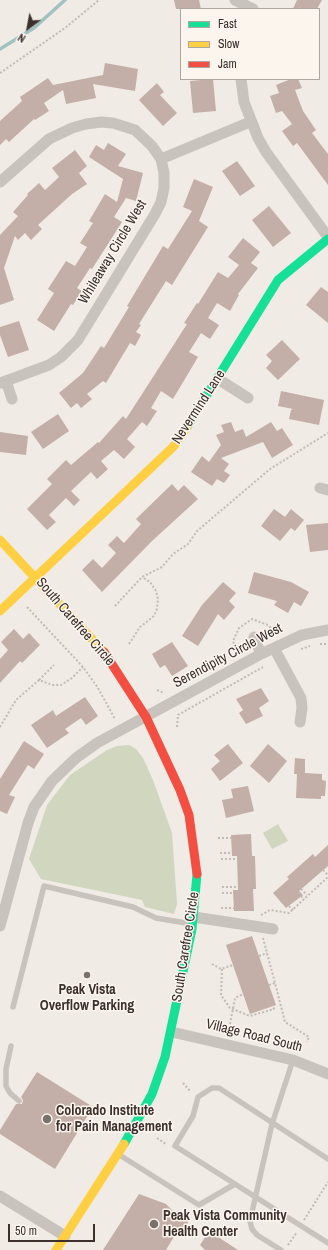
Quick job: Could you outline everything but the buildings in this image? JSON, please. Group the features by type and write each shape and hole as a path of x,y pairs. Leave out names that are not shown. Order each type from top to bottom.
{"main road":[{"name":"Nevermind Lane","path":"0,611 174,446 218,379 278,280 290,268 328,238"},
{"name":"South Carefree Circle","path":"0,540 36,577 104,652 146,717 170,767 189,815 193,837 196,874 193,921 166,1057 152,1094 118,1154 56,1250"}],"street":[{"path":"235,0 251,8"},
{"path":"241,80 244,102 250,122 266,152 328,238"},
{"path":"0,182 49,139 72,128 86,124 113,123 135,130 152,146 161,159 250,122"},
{"name":"Whileaway Circle West","path":"3,382 49,365 66,353 78,340 158,208 164,188 164,173 161,159"},
{"path":"218,379 248,398"},
{"path":"3,382 12,399"},
{"name":"Serendipity Circle West","path":"0,926 28,823 42,795 56,777 76,758 97,743 260,654 302,635 328,630"},
{"path":"254,637 260,654"},
{"path":"274,648 301,698 302,708 300,722"},
{"path":"193,921 273,929"},
{"name":"Village Road South","path":"172,1032 292,1060 328,1074"},
{"path":"0,1196 65,1236"}],"lane":[{"path":"13,1007 44,886 133,907 156,918 193,921"},
{"path":"11,1046 6,1069 6,1086 10,1093 19,1101"},
{"path":"281,1250 257,1235 252,1229 250,1221 272,1124 292,1060"},
{"path":"328,1159 272,1124 219,1088 212,1088 198,1097 193,1116 175,1146 328,1243"},
{"path":"118,1154 199,1205 235,1184"}],"path":[{"path":"0,73 65,28 99,0"},
{"path":"115,606 142,577 162,567 174,554 188,544 197,531 270,469 328,433"},
{"path":"129,644 140,627 154,616 157,609 158,599 156,591 150,582 142,577"},
{"path":"27,607 83,667 98,688 115,719"},
{"path":"238,656 233,641 239,628 252,619 268,624 276,633 282,631"},
{"path":"299,650 316,643 328,644"},
{"path":"177,726 178,715 279,658"},
{"path":"0,727 16,700 54,665"},
{"path":"39,680 52,685 61,685 72,678 83,667"},
{"path":"157,690 168,695"},
{"path":"218,838 231,838"},
{"path":"220,853 232,853"},
{"path":"221,859 237,859"},
{"path":"256,919 270,910 289,913 328,876 323,870"},
{"path":"222,887 238,887"},
{"path":"301,889 308,896"},
{"path":"222,893 233,893"},
{"path":"301,896 304,900"},
{"path":"289,906 293,910"},
{"path":"221,908 234,908"},
{"path":"262,935 285,1022 309,1037 307,1042"},
{"path":"259,956 267,953"},
{"path":"212,964 222,969 233,965"},
{"path":"222,969 221,995 226,1005 250,1016 274,1009 274,1006"},
{"path":"269,985 275,983"},
{"path":"230,1024 235,998 244,994"},
{"path":"183,1083 192,1093"},
{"path":"157,1138 166,1144"},
{"path":"288,1245 328,1182"}],"green space":[{"path":"129,745 136,749 143,758 153,780 172,833 177,904 174,914 145,907 142,900 41,879 29,859 47,805 70,775 107,750 117,746"},
{"path":"278,824 288,841 272,849 263,833"}],"waterway":[{"path":"0,49 34,28 65,0"}],"traffic: fast":[{"path":"187,427 278,280 328,239"},
{"path":"124,1144 152,1094 165,1057 192,929 197,874"}],"traffic: slow":[{"path":"0,611 174,446 187,427"},
{"path":"0,540 104,652"},
{"path":"56,1250 124,1144"}],"traffic: jam":[{"path":"104,652 146,717 180,790 189,815 197,874"}],"place":[{"name":"Peak Vista Overflow Parking","path":"87,975"},
{"name":"Colorado Institute for Pain Management","path":"47,1119"},
{"name":"Peak Vista Community Health Center","path":"154,1224"}]}
